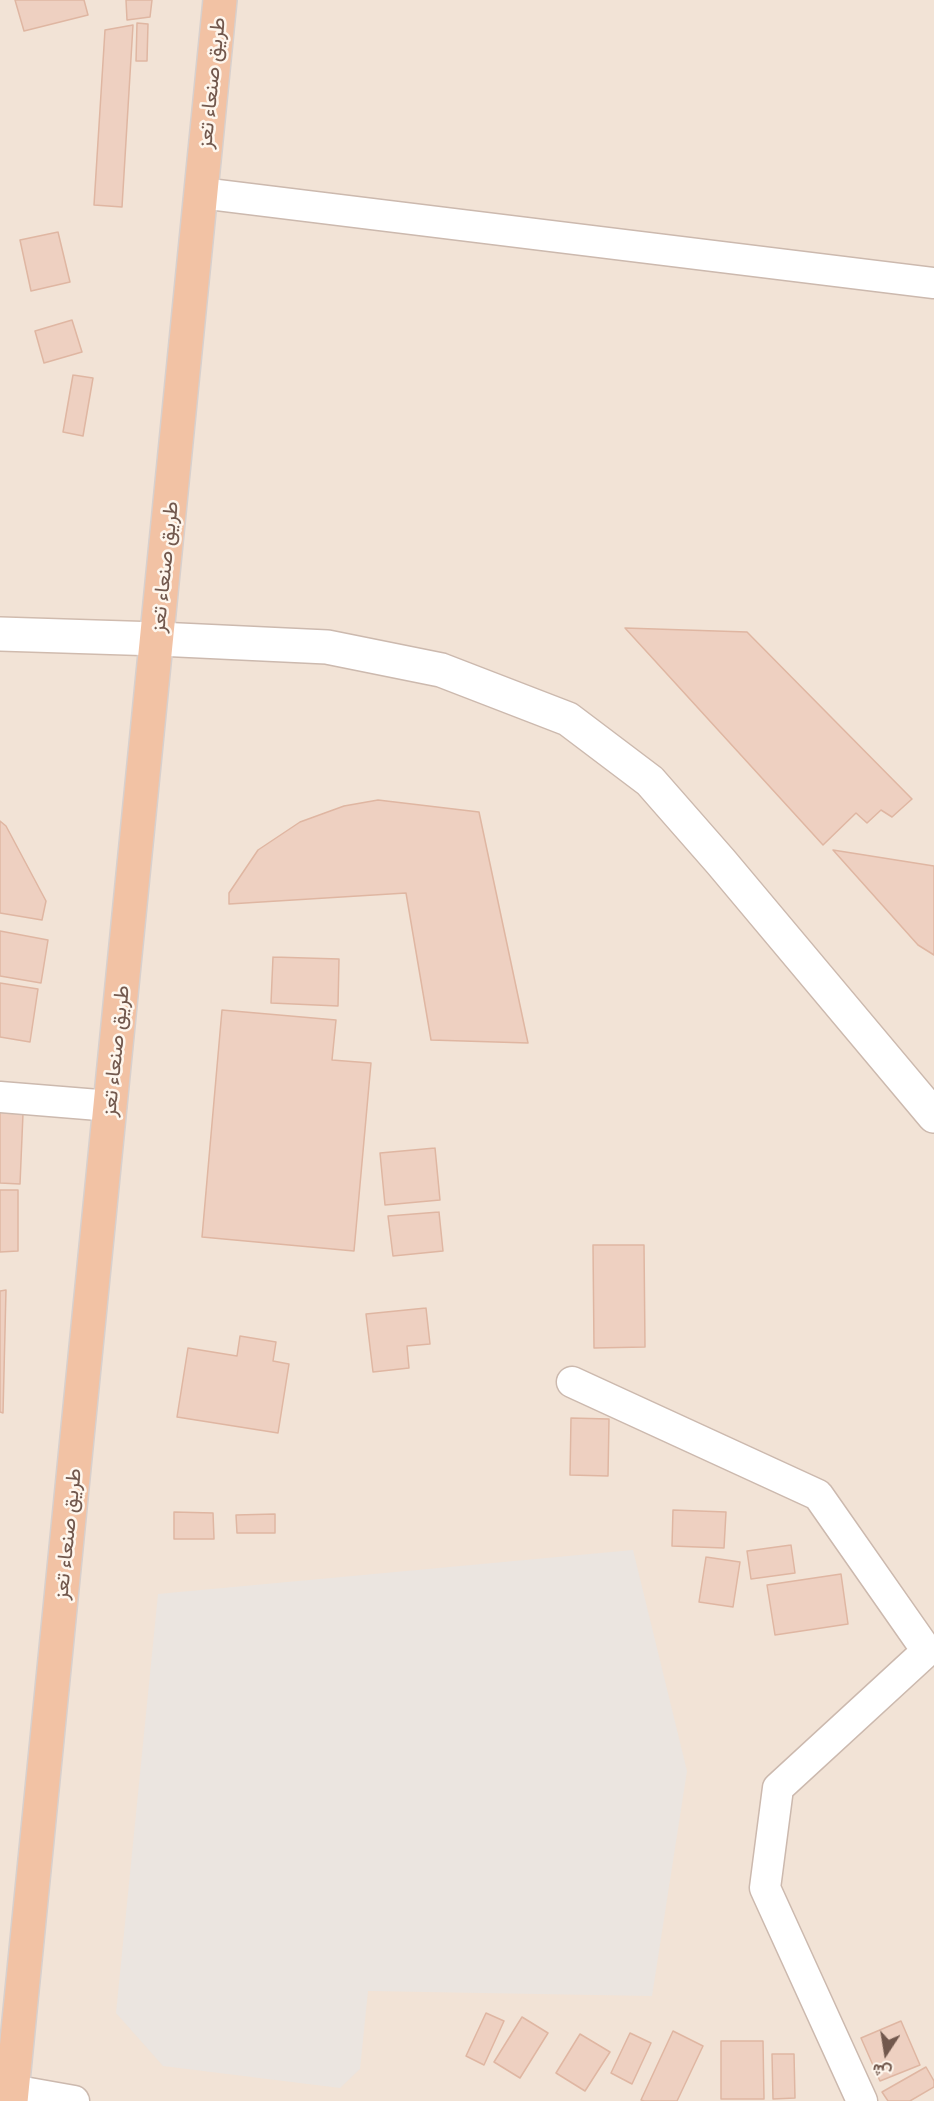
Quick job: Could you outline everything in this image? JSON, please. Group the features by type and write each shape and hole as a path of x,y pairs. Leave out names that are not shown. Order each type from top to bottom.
{"highway":[{"name":"طريق صنعاء تعز","path":"12,2095 220,0"}],"street":[{"path":"201,193 934,283"},
{"path":"0,634 327,647 441,670 568,718 650,781 722,862 934,1116"},
{"path":"0,1097 111,1106"},
{"path":"572,1382 818,1495 931,1655 778,1788 765,1888 862,2101"},
{"path":"12,2095 74,2101"}],"shaded area":[{"path":"0,0 934,0 934,2101 0,2101"},
{"path":"633,1550 687,1771 652,1996 368,1991 360,2069 340,2088 163,2066 116,2013 158,1594"}],"building":[{"path":"15,0 84,0 88,15 24,31"},
{"path":"126,0 152,0 150,17 127,20"},
{"path":"137,23 148,24 147,61 136,61"},
{"path":"133,25 122,207 94,205 105,30"},
{"path":"58,232 70,282 31,291 20,240"},
{"path":"72,320 82,352 44,363 35,331"},
{"path":"73,375 93,378 83,436 63,432"},
{"path":"625,628 747,632 912,799 892,817 881,810 867,823 856,813 823,845"},
{"path":"378,800 479,812 528,1043 431,1040 406,893 229,904 229,893 258,850 300,822 344,806"},
{"path":"0,821 6,826 46,901 42,920 0,913"},
{"path":"833,850 934,866 934,955 918,945"},
{"path":"0,931 48,940 41,983 0,976"},
{"path":"273,957 339,959 338,1006 271,1003"},
{"path":"0,983 38,989 30,1042 0,1037"},
{"path":"222,1010 336,1020 332,1060 371,1063 354,1251 202,1237"},
{"path":"0,1089 24,1090 20,1184 0,1183"},
{"path":"435,1148 440,1200 385,1205 380,1153"},
{"path":"0,1190 18,1190 18,1251 0,1252"},
{"path":"439,1212 443,1251 393,1256 388,1216"},
{"path":"593,1245 644,1245 645,1347 594,1348"},
{"path":"6,1290 3,1413 0,1412 0,1291"},
{"path":"426,1308 430,1344 407,1346 409,1368 373,1372 366,1314"},
{"path":"240,1336 276,1342 273,1361 289,1364 278,1433 177,1417 188,1348 237,1356"},
{"path":"571,1418 609,1419 608,1476 570,1475"},
{"path":"673,1510 726,1512 724,1548 672,1546"},
{"path":"174,1512 213,1513 214,1539 174,1539"},
{"path":"275,1514 275,1533 237,1533 236,1515"},
{"path":"791,1545 795,1573 751,1579 747,1551"},
{"path":"706,1557 740,1562 733,1607 699,1602"},
{"path":"841,1574 848,1624 775,1635 767,1585"},
{"path":"486,2013 504,2021 484,2065 466,2056"},
{"path":"522,2017 548,2033 520,2078 494,2062"},
{"path":"901,2021 920,2065 880,2081 861,2038"},
{"path":"673,2031 703,2046 677,2101 641,2100"},
{"path":"630,2033 651,2043 632,2084 611,2073"},
{"path":"580,2034 610,2052 585,2091 556,2073"},
{"path":"721,2041 763,2041 764,2099 721,2099"},
{"path":"772,2054 794,2054 795,2098 773,2099"},
{"path":"926,2067 934,2081 934,2087 910,2101 888,2101 882,2092"}]}
